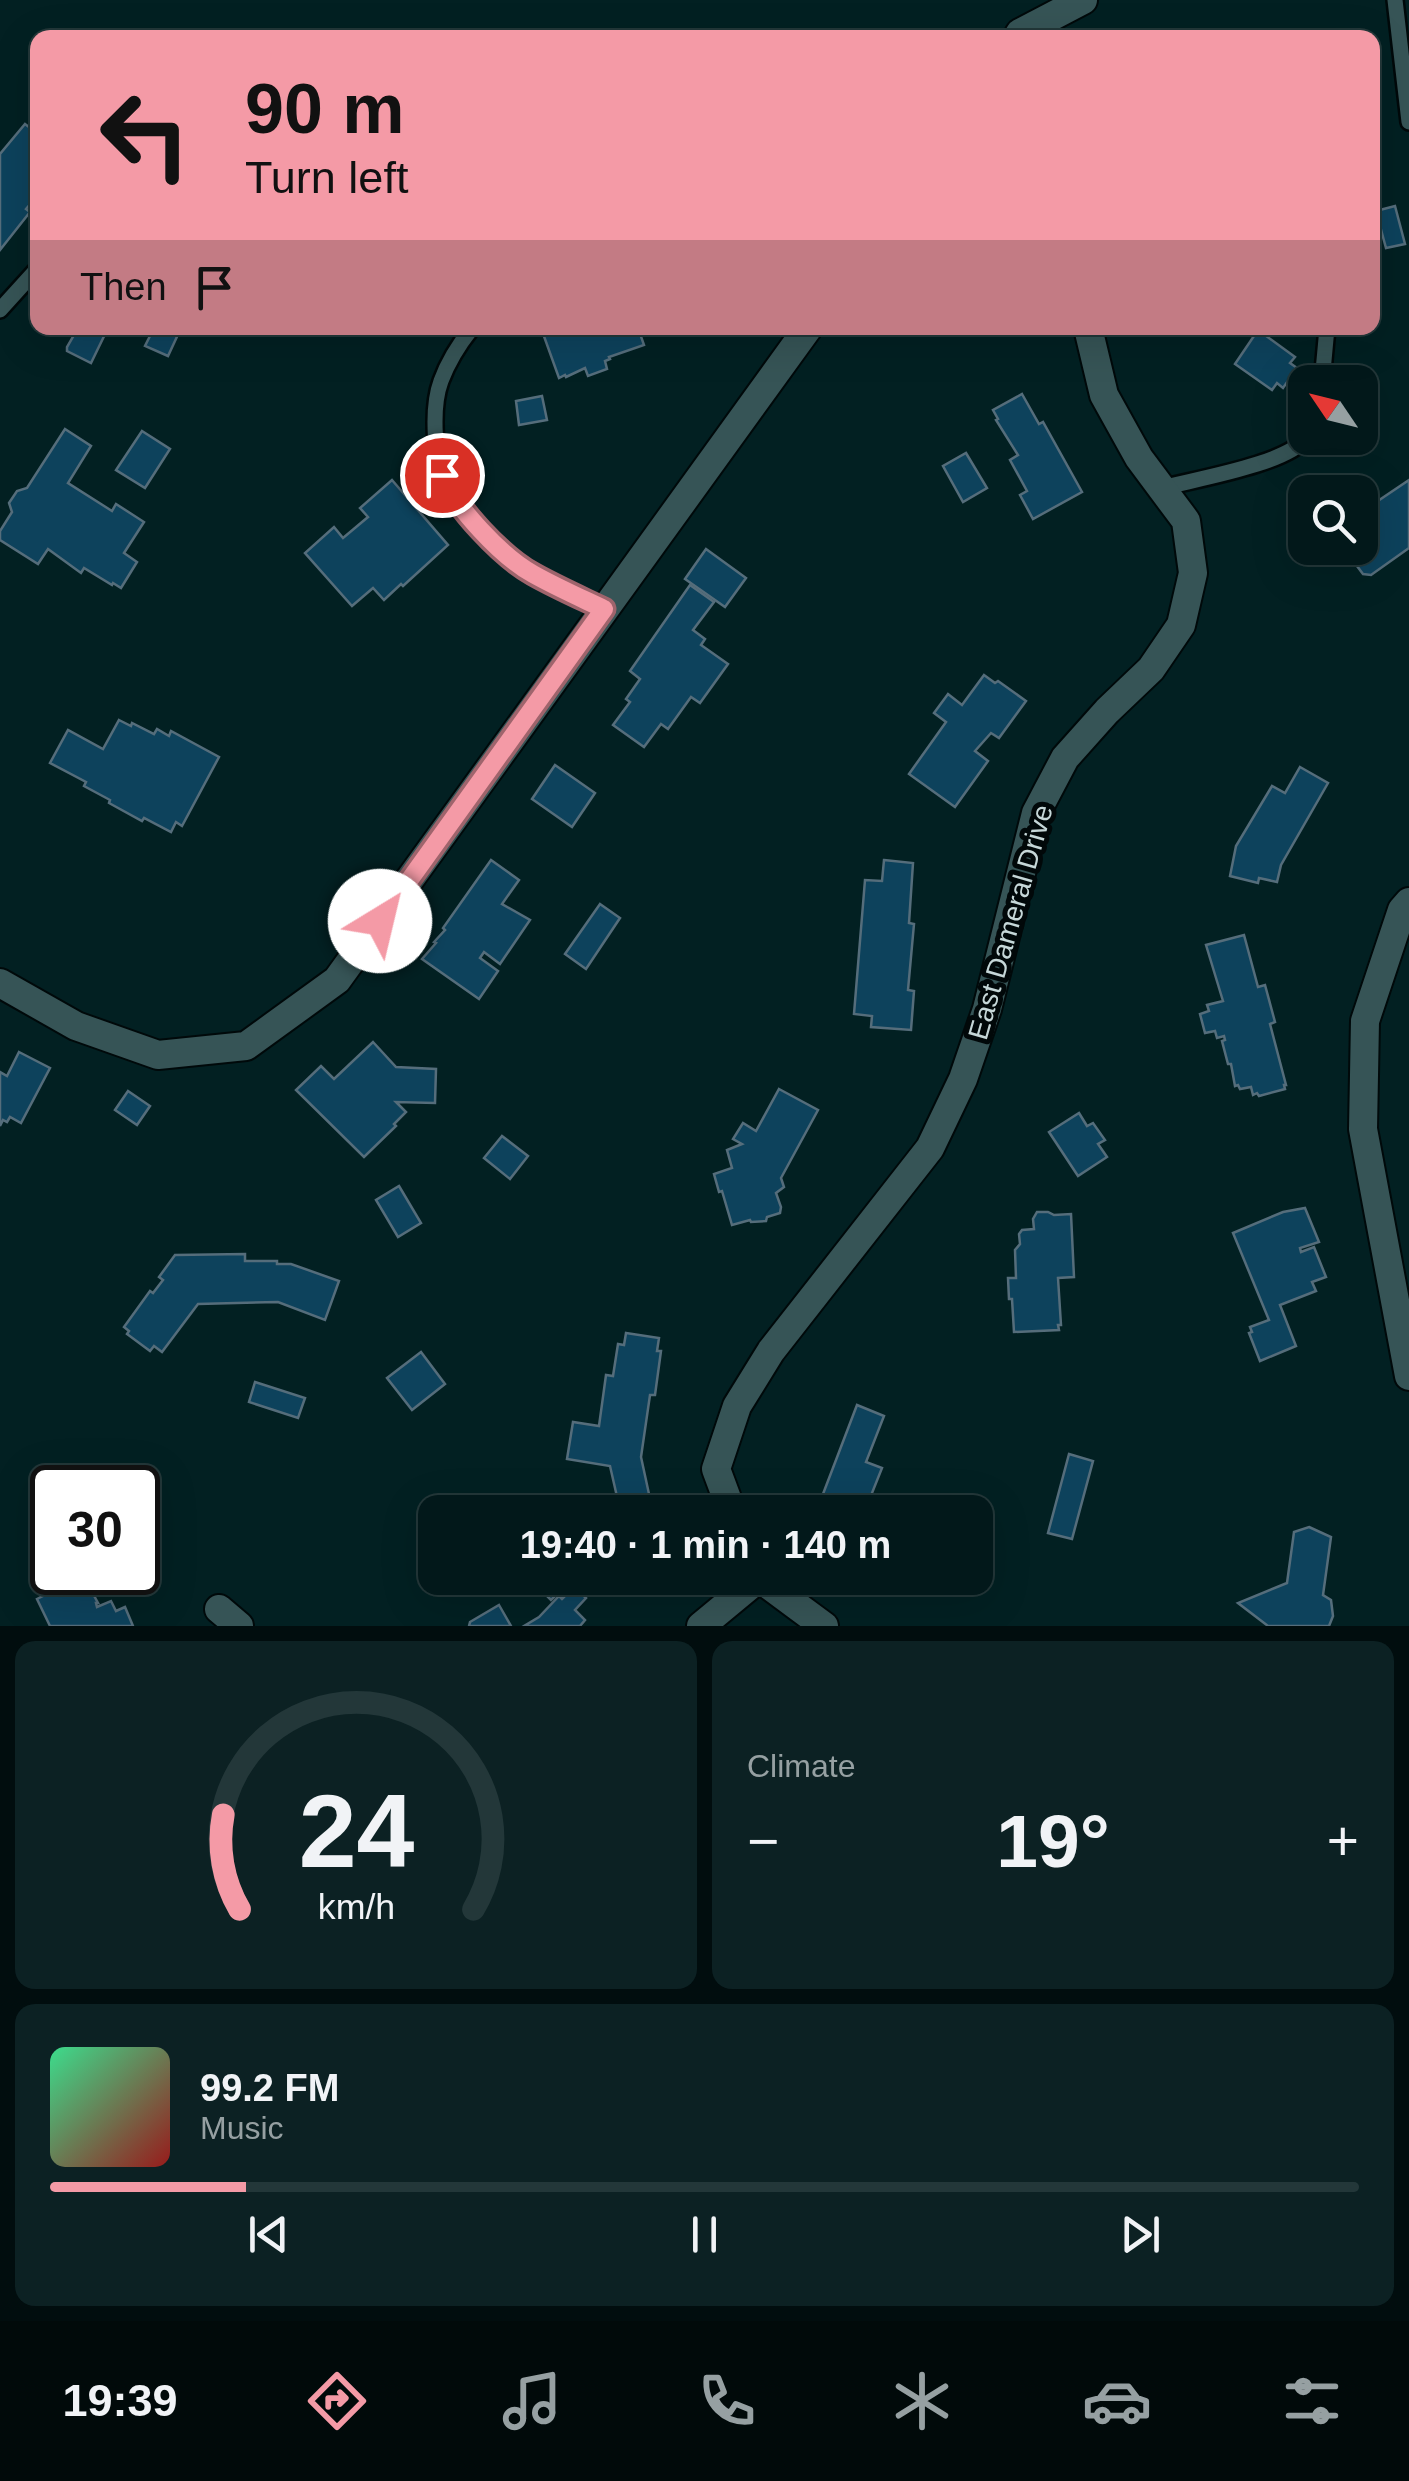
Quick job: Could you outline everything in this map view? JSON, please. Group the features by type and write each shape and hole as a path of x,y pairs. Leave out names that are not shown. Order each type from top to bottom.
{"street":[{"path":"1027,30 1083,0"},
{"path":"0,983 76,1026 158,1055 246,1046 338,980 803,335"},
{"name":"East Dameral Drive","path":"726,1495 716,1469 737,1406 771,1352 930,1148 964,1079 987,1010 1036,814 1065,758 1151,669 1181,625 1192,573 1186,521 1139,458 1104,395 1090,335"},
{"path":"1409,902 1402,910 1365,1021 1363,1130 1409,1376"},
{"path":"701,1626 738,1595"},
{"path":"782,1595 824,1626"}],"lane":[{"path":"1395,0 1409,122"},
{"path":"0,310 30,277"},
{"path":"466,335 440,382 436,408 436,441 448,491 514,562 604,609"},
{"path":"1324,365 1326,335"},
{"path":"1162,488 1288,452"}],"building":[{"path":"25,124 30,128 30,204 26,209 30,212 0,250 0,154"},
{"path":"1395,206 1405,244 1386,248 1380,210"},
{"path":"74,335 105,335 91,363 67,351"},
{"path":"150,335 178,335 168,356 145,346"},
{"path":"544,335 640,335 644,345 609,357 605,361 607,369 588,376 585,368 559,378"},
{"path":"1255,335 1265,335 1295,357 1290,363 1293,365 1288,365 1288,381 1283,388 1277,383 1272,390 1235,364"},
{"path":"1022,394 1039,424 1043,422 1082,492 1033,519 1020,495 1027,491 1010,460 1018,455 993,410"},
{"path":"542,396 547,420 519,425 516,401"},
{"path":"65,429 91,446 68,483 112,511 116,504 144,522 124,553 137,562 121,588 84,568 81,573 48,549 38,564 0,540 0,531 12,512 9,503 17,491 27,488"},
{"path":"142,431 170,449 145,488 116,470"},
{"path":"966,453 987,488 963,502 943,466"},
{"path":"392,480 448,545 384,600 373,588 352,606 305,553 334,527 343,538 368,517 360,508"},
{"path":"1409,480 1409,548 1371,575 1363,574 1356,565 1378,565 1378,501"},
{"path":"706,549 746,578 725,607 685,579"},
{"path":"690,585 714,602 693,630 705,639 701,645 728,664 700,703 691,697 668,729 661,724 644,747 613,725 630,702 626,699 640,679 630,671"},
{"path":"984,675 1026,701 999,738 991,733 975,751 988,761 955,807 909,774 946,722 934,713 948,694 962,705"},
{"path":"119,720 154,734 157,729 169,736 171,731 219,757 182,826 176,822 171,832 109,803 110,800 84,786 86,782 50,763 68,730 103,749"},
{"path":"555,765 595,793 572,827 532,799"},
{"path":"1300,767 1328,783 1281,865 1277,882 1259,878 1258,883 1230,876 1236,846 1272,786 1285,793"},
{"path":"491,860 519,880 502,904 530,920 500,964 484,952 480,958 498,971 479,999 422,959"},
{"path":"884,860 913,863 909,923 914,924 908,990 914,991 911,1030 871,1027 872,1016 854,1014 865,880 882,881"},
{"path":"600,904 620,918 586,969 565,954"},
{"path":"1244,935 1258,987 1265,985 1275,1022 1270,1024 1286,1085 1285,1089 1259,1096 1253,1095 1251,1087 1235,1086 1222,1041 1224,1036 1217,1038 1215,1031 1205,1033 1200,1014 1209,1011 1207,1005 1223,1001 1206,945"},
{"path":"373,1042 396,1067 436,1069 435,1103 396,1102 406,1112 364,1157 296,1090 321,1066 334,1079"},
{"path":"19,1052 50,1068 21,1123 10,1117 0,1126 0,1072 7,1076"},
{"path":"779,1089 818,1110 781,1178 784,1187 776,1193 780,1213 766,1221 732,1225 714,1174 732,1168 727,1150 742,1144 733,1139 743,1123 756,1131"},
{"path":"128,1091 150,1106 137,1125 115,1110"},
{"path":"1079,1113 1087,1126 1093,1123 1105,1140 1098,1144 1107,1157 1078,1176 1049,1132"},
{"path":"502,1136 528,1156 510,1179 484,1158"},
{"path":"399,1186 421,1223 398,1237 376,1200"},
{"path":"1305,1208 1319,1242 1300,1248 1301,1252 1314,1247 1326,1277 1312,1282 1316,1291 1280,1305 1296,1346 1260,1361 1250,1327 1269,1320 1233,1233 1283,1212"},
{"path":"1037,1212 1071,1214 1074,1277 1058,1278 1059,1330 1014,1332 1008,1278 1016,1278 1019,1234 1034,1229"},
{"path":"245,1254 245,1261 277,1261 339,1281 325,1320 278,1302 198,1304 162,1352 154,1346 150,1351 127,1334 129,1331 124,1327 163,1280 159,1277 175,1255"},
{"path":"626,1333 659,1338 657,1351 661,1351 641,1457 649,1494 645,1495 617,1495 610,1466 567,1459 573,1422 599,1426 606,1375 613,1376 618,1344 624,1345"},
{"path":"421,1352 445,1384 412,1410 387,1378"},
{"path":"255,1382 305,1398 298,1418 249,1402"},
{"path":"857,1405 884,1416 866,1462 882,1468 871,1495 823,1494"},
{"path":"1069,1454 1093,1461 1072,1539 1048,1533"},
{"path":"1309,1527 1331,1537 1323,1595 1331,1600 1333,1616 1329,1626 1268,1626 1238,1603 1287,1583 1294,1532"},
{"path":"45,1595 94,1595 97,1607 111,1601 116,1611 125,1607 133,1626 50,1626 37,1599"},
{"path":"566,1595 586,1598 575,1610 585,1620 580,1626 524,1626 559,1596 562,1599"},
{"path":"499,1605 511,1626 469,1626 470,1622"}],"route":[{"path":"380,921 604,609 514,562 468,516 448,491 442,475"}]}
